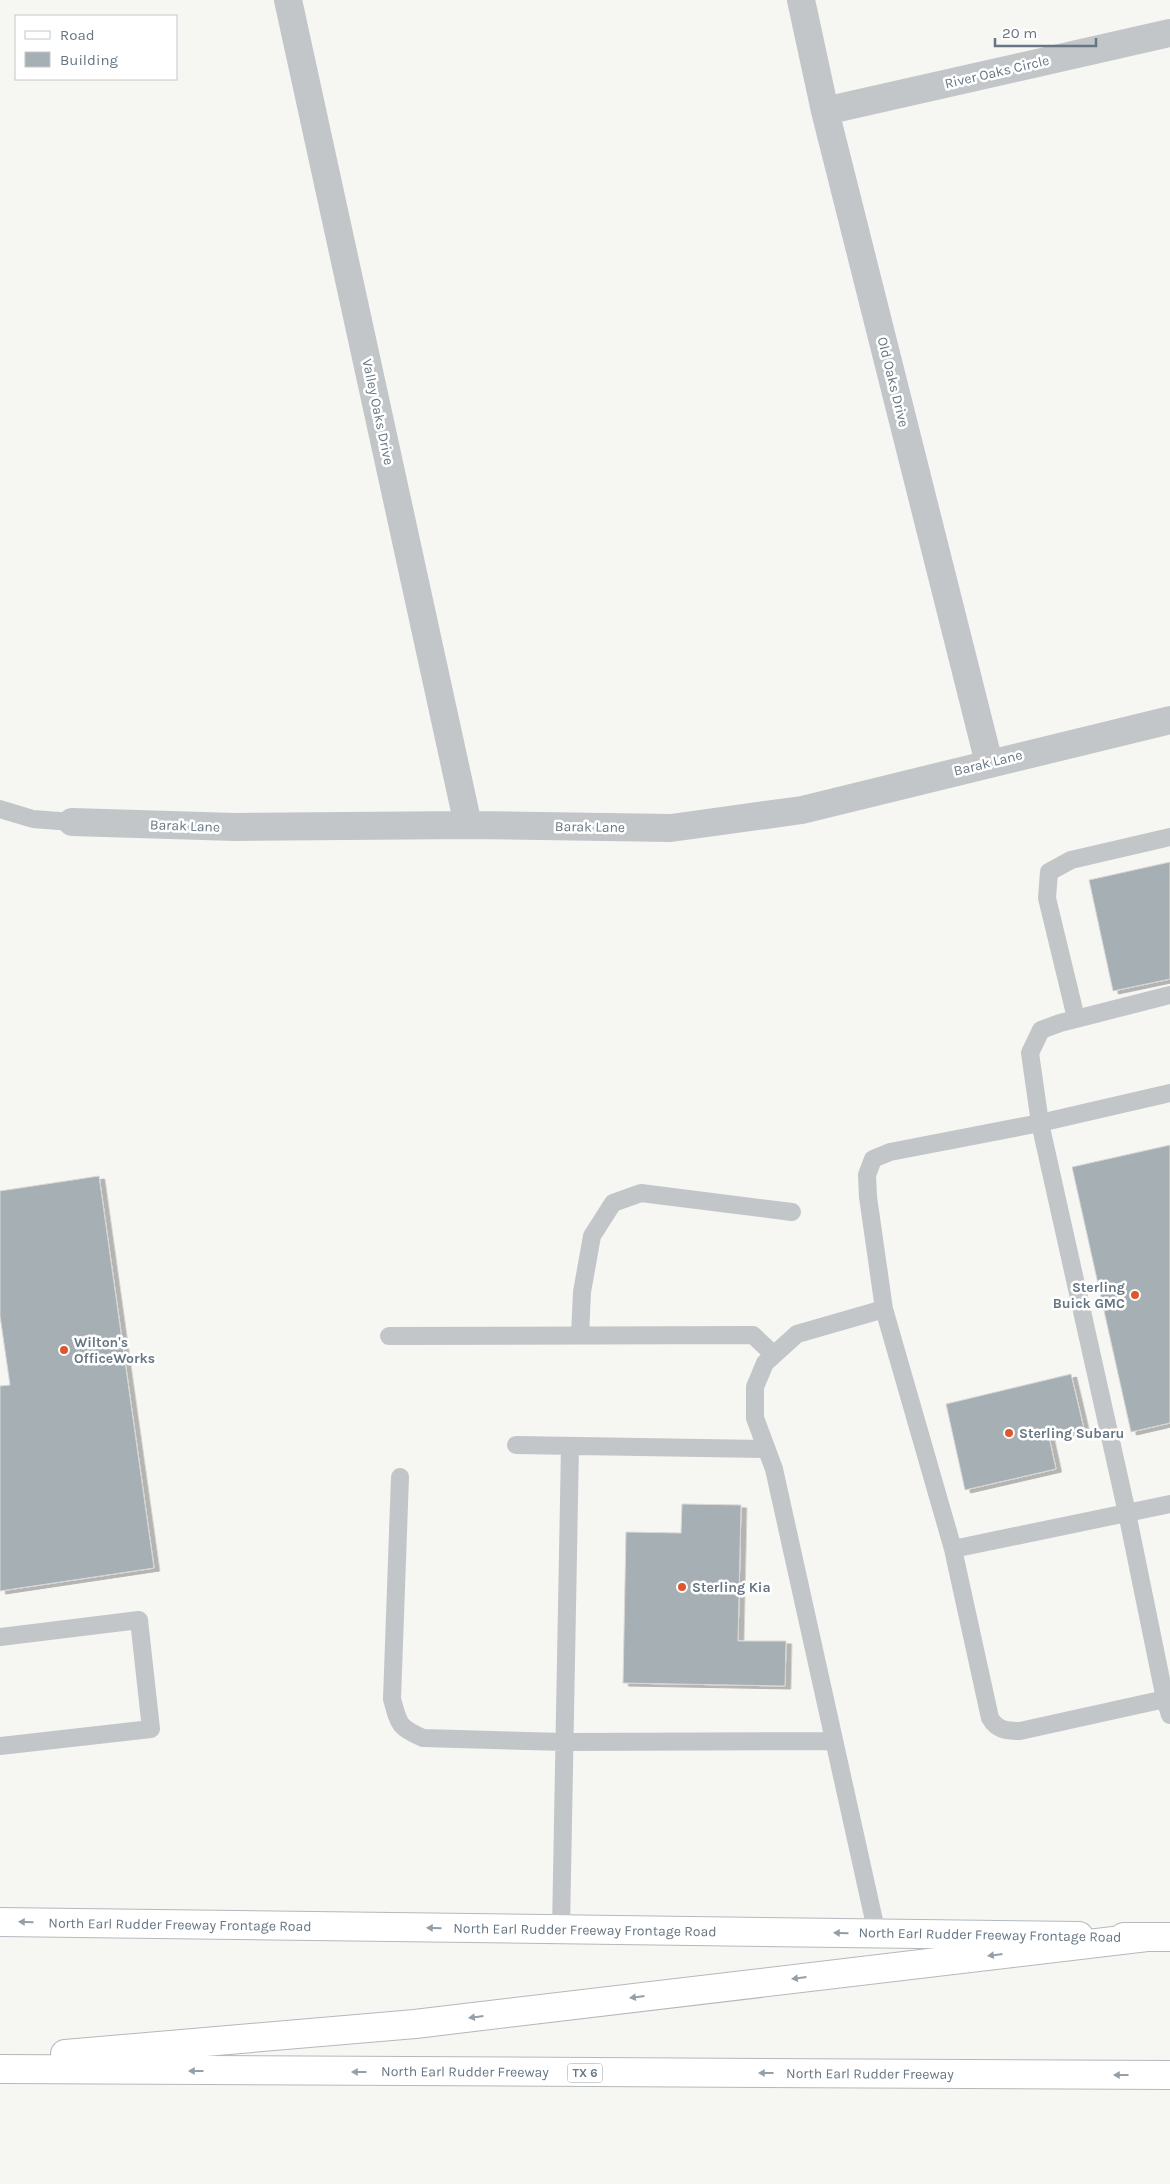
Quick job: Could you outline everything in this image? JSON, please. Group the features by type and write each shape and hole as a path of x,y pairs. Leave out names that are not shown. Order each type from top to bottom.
{"main road":[{"name":"North Earl Rudder Freeway Frontage Road","path":"0,1922 1159,1937"},
{"path":"0,2060 415,2024 1159,1937"},
{"name":"North Earl Rudder Freeway","path":"0,2069 1170,2075"}],"street":[{"name":"Valley Oaks Drive","path":"288,0 468,825"},
{"name":"Old Oaks Drive","path":"801,0 825,111 989,763"},
{"name":"River Oaks Circle","path":"825,111 1170,34"},
{"name":"Barak Lane","path":"72,822 235,827 468,825 671,828 802,810 1170,720"}],"lane":[{"name":"Barak Lane","path":"0,809 33,819 72,822"},
{"path":"1076,1018 1047,898 1049,872 1071,860 1170,837"},
{"path":"1170,995 1076,1018 1041,1030 1030,1053 1040,1123 1128,1513 1167,1707 1006,1731 995,1726 990,1718 953,1549 884,1309 868,1197 868,1175 873,1159 890,1152 1040,1123 1170,1093"},
{"path":"580,1335 582,1292 592,1236 613,1202 641,1194 792,1212"},
{"path":"877,1934 774,1469 755,1418 755,1387 765,1363 797,1334 884,1309"},
{"path":"389,1336 753,1335 774,1355"},
{"path":"516,1445 766,1449"},
{"path":"562,1930 570,1446"},
{"path":"400,1477 392,1699 399,1724 423,1738 565,1742 834,1741"},
{"path":"953,1549 1170,1504"},
{"path":"0,1637 139,1620 151,1728 0,1746"}],"building":[{"path":"1170,862 1170,979 1113,991 1089,880"},
{"name":"Sterling Buick GMC","path":"1170,1145 1170,1423 1131,1432 1072,1167"},
{"name":"Wilton's OfficeWorks","path":"99,1176 154,1568 0,1591 0,1386 10,1385 0,1316 0,1191"},
{"name":"Sterling Subaru","path":"1071,1374 1084,1429 1049,1437 1056,1469 965,1490 946,1404"},
{"name":"Sterling Kia","path":"682,1504 741,1505 738,1641 786,1641 785,1686 623,1683 626,1532 681,1533"}],"place":[{"name":"Sterling Buick GMC","path":"1135,1295"},
{"name":"Wilton's OfficeWorks","path":"64,1350"},
{"name":"Sterling Subaru","path":"1009,1433"},
{"name":"Sterling Kia","path":"682,1587"}]}
